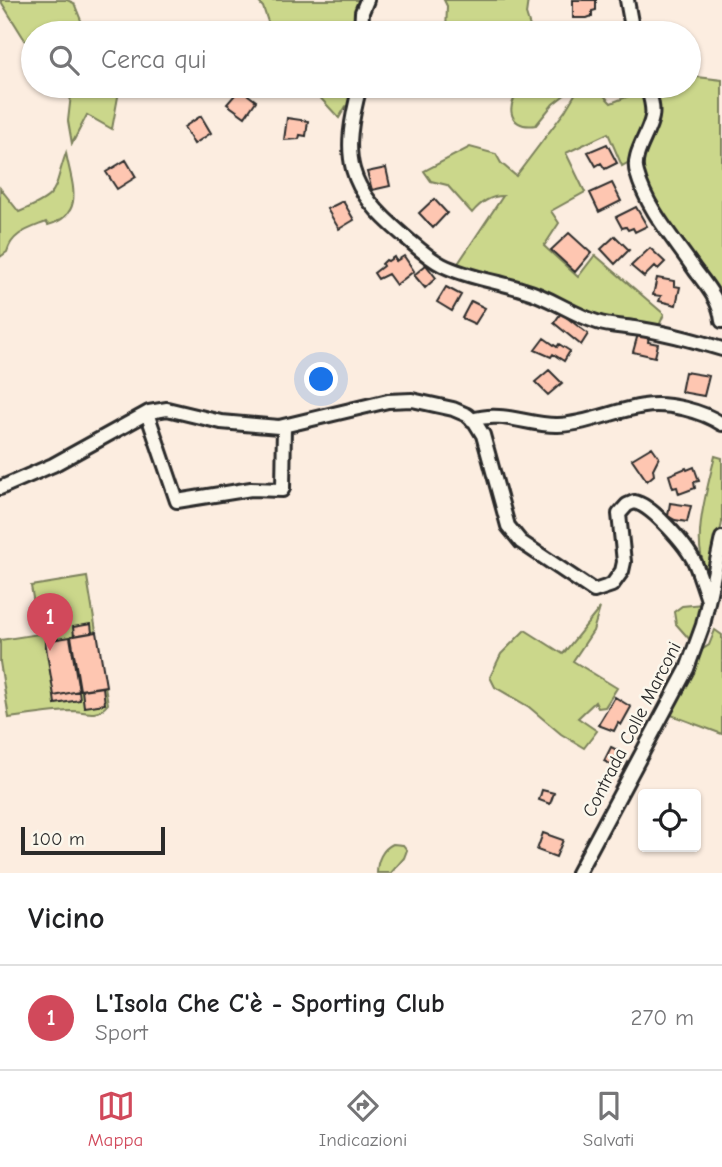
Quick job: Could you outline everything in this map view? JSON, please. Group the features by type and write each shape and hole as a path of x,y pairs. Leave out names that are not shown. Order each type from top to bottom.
{"street":[{"path":"362,21 367,0"},
{"path":"627,0 631,21"},
{"path":"358,98 350,134 355,180 365,198 381,215 441,265 462,274 548,298 597,322 689,339 722,349"},
{"path":"650,98 652,119 642,143 636,170 649,205 707,286 720,309 722,321"},
{"path":"0,488 53,465 147,413 167,409 221,422 284,426 388,401 412,400 453,410 472,419 483,435 508,526 522,542 584,587 593,591 604,589 619,578 624,562 620,514 627,505 634,502 648,508 687,550 695,563 708,600"},
{"path":"472,419 502,416 557,425 609,416 646,405 707,414 722,424"},
{"path":"147,413 174,499 177,501 243,490 282,490 284,426"},
{"name":"Contrada Colle Marconi","path":"578,873 687,670 703,625 722,538"}],"green space":[{"path":"0,0 67,0 74,3 81,21 21,21 21,34"},
{"path":"257,0 362,0 360,21 268,21 263,7"},
{"path":"444,0 528,0 526,14 528,21 446,21 447,6"},
{"path":"701,77 722,80 722,295 667,222 648,191 642,169 650,98 701,98"},
{"path":"71,98 118,98 112,129 87,115 72,144 68,121"},
{"path":"320,98 355,98 353,104 346,106 339,118"},
{"path":"514,98 561,98 536,125 518,123 512,112"},
{"path":"573,98 606,98 611,103 624,98 646,98 649,110 634,159 622,166 608,133 566,153 585,192 551,211 559,223 544,246 578,277 595,255 664,314 659,326 621,319 620,326 455,268 503,196 486,201 472,213 447,185 431,181 424,171 470,147 496,154 501,163 516,176"},
{"path":"66,153 74,196 68,213 48,225 46,222 22,232 0,257 0,188 19,212 43,201 56,184"},
{"path":"715,456 722,458 722,523 712,568 706,567 702,557 700,529"},
{"path":"87,577 108,704 94,713 71,711 9,718 0,662 0,640 39,634 31,586"},
{"path":"704,604 691,641 676,624 674,612 682,606"},
{"path":"600,608 593,631 573,661 617,688 605,707 598,708 595,702 578,718 597,731 584,748 561,734 529,707 495,687 490,677 501,654 525,630 563,654"},
{"path":"715,630 722,635 722,734 671,715 700,651 709,645"},
{"path":"393,844 403,845 407,850 404,858 391,873 377,873 381,856"}],"building":[{"path":"573,0 596,0 596,10 587,18 573,18"},
{"path":"232,98 252,98 256,101 245,117 227,104"},
{"path":"201,116 211,133 194,144 184,127"},
{"path":"287,118 308,121 306,136 284,140"},
{"path":"607,144 617,163 605,169 601,163 596,166 588,152"},
{"path":"126,160 136,177 117,189 106,172"},
{"path":"386,168 390,186 372,190 367,172"},
{"path":"612,183 621,201 599,212 590,193"},
{"path":"434,199 447,213 433,228 419,213"},
{"path":"343,201 354,220 339,229 327,209"},
{"path":"636,207 647,226 635,232 633,228 622,228 616,217"},
{"path":"569,233 591,253 575,272 551,250"},
{"path":"615,236 629,250 615,264 601,249"},
{"path":"650,248 665,262 658,269 655,266 644,277 631,266"},
{"path":"404,256 414,271 396,285 388,274 378,279 374,273 386,260 394,257 396,261"},
{"path":"426,265 436,278 425,288 414,275"},
{"path":"657,278 674,281 674,286 680,287 676,305 659,301 661,296 653,295"},
{"path":"446,287 461,295 452,311 437,302"},
{"path":"471,301 485,308 475,324 462,318"},
{"path":"561,313 588,334 581,345 554,323"},
{"path":"638,334 649,336 648,342 658,344 655,357 633,352"},
{"path":"544,338 557,347 559,344 570,351 564,361 553,354 551,357 535,350"},
{"path":"549,370 562,383 548,395 535,382"},
{"path":"685,372 709,376 704,396 681,392"},
{"path":"652,447 659,457 653,469 654,475 647,481 632,459"},
{"path":"694,467 699,481 694,482 695,488 679,494 677,487 673,488 669,475"},
{"path":"670,503 691,506 687,522 668,516"},
{"path":"91,624 92,633 74,636 73,627"},
{"path":"97,632 106,686 80,690 71,636"},
{"path":"70,637 79,691 54,696 45,641"},
{"path":"103,687 105,704 84,707 82,690"},
{"path":"79,691 80,700 55,704 54,696"},
{"path":"615,697 631,707 621,725 618,723 614,731 598,725"},
{"path":"611,747 619,751 612,765 604,761"},
{"path":"542,790 554,793 550,804 539,800"},
{"path":"543,833 563,840 556,857 537,850"}],"place":[{"name":"L'Isola Che C'è - Sporting Club","path":"50,651"}]}
